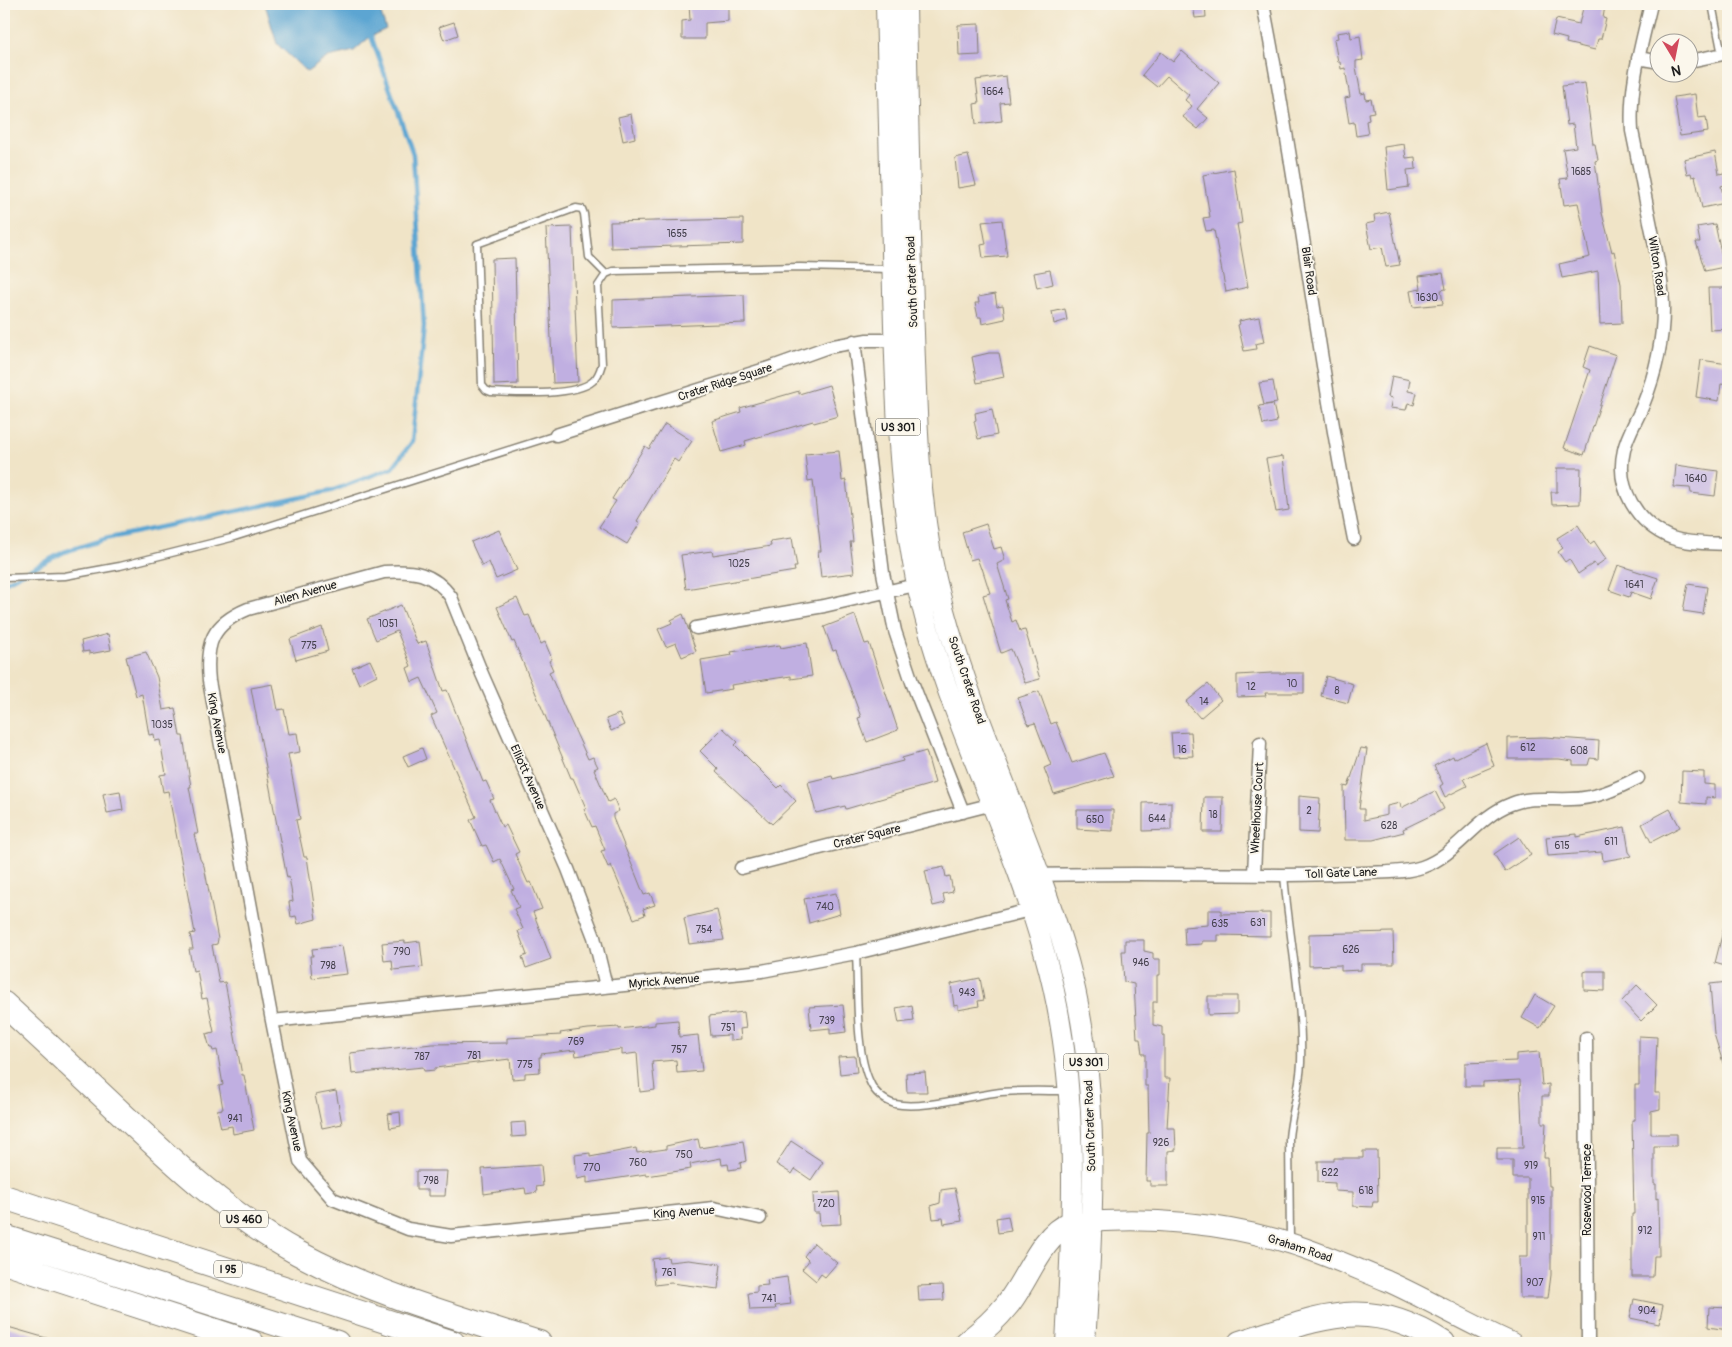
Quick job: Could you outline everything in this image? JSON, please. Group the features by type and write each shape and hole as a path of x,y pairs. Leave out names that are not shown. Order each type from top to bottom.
{"highway":[{"name":"US 460","path":"4,1004 178,1166 230,1209 260,1230 298,1253 351,1278 405,1300 539,1343"},
{"name":"I 95","path":"4,1197 453,1343"},
{"path":"967,1343 1006,1306 1024,1282 1052,1235 1080,1223"},
{"path":"4,1237 337,1343"},
{"path":"4,1262 252,1343"},
{"path":"1240,1343 1330,1316 1364,1314 1386,1316 1406,1323 1443,1343"}],"main road":[{"name":"South Crater Road","path":"886,4 902,269 927,582 950,632 972,697 1050,905 1072,981 1088,1073 1092,1139 1066,1343"},
{"name":"South Crater Road","path":"906,4 902,269 894,340 902,488 927,582 947,683 1031,910 1054,988 1070,1091 1072,1148 1080,1223 1085,1343"},
{"name":"Graham Road","path":"1080,1223 1196,1225 1248,1233 1290,1243 1388,1282 1512,1343"}],"street":[{"name":"Blair Road","path":"1263,4 1283,106 1329,404 1354,538"},
{"name":"Wilton Road","path":"1652,4 1638,58 1631,99 1632,131 1661,277 1662,333 1656,365 1643,404 1624,449 1622,480 1626,495 1634,508 1644,521 1658,531 1689,542 1728,544"},
{"path":"1700,59 1725,54"},
{"path":"1638,58 1650,60"},
{"name":"Crater Ridge Square","path":"556,435 775,366 828,346 854,341 894,340"},
{"path":"854,341 887,591 895,631 912,682 962,812"},
{"name":"Allen Avenue","path":"207,662 209,645 216,631 233,615 248,609 384,572 406,570 420,572 432,578"},
{"name":"Elliott Avenue","path":"432,578 451,597 482,674 568,869 594,937 606,986"},
{"path":"696,628 824,606 927,582"},
{"name":"King Avenue","path":"207,662 272,1021 300,1161 333,1198 408,1229 451,1236 714,1208 760,1218"},
{"name":"Wheelhouse Court","path":"1254,874 1260,743"},
{"name":"Toll Gate Lane","path":"1018,876 1119,873 1284,874 1403,871 1424,866 1450,850 1495,812 1511,804 1529,799 1591,797 1610,792 1638,778"},
{"name":"Crater Square","path":"741,868 992,804"},
{"name":"Myrick Avenue","path":"272,1021 762,971 856,953 1050,905"},
{"name":"Rosewood Terrace","path":"1586,1038 1588,1343"}],"lane":[{"path":"1712,4 1725,54"},
{"path":"606,274 589,257 582,209 576,208 477,244 482,385 486,390 491,392 539,393 565,391 593,381 599,374 602,364 598,286 606,274 613,271 800,267 902,269"},
{"path":"4,578 65,576 120,566 231,538 556,435"},
{"path":"1284,874 1300,1014 1301,1060 1300,1086 1290,1124 1289,1138 1290,1243"},
{"path":"856,953 861,1040 866,1073 870,1084 885,1100 895,1104 909,1105 961,1100 1003,1092 1070,1091"}],"water":[{"path":"265,4 397,4 383,8 381,14 386,29 371,36 354,51 328,57 307,72 277,44"}],"building":[{"path":"689,4 728,4 728,21 705,23 705,39 682,39 682,21 690,20"},
{"path":"1193,4 1205,4 1206,17 1195,18"},
{"path":"1584,4 1605,6 1603,18 1606,19 1601,39 1598,39 1595,50 1566,43 1567,39 1552,35 1556,19 1579,24"},
{"path":"454,22 458,35 444,40 439,27"},
{"path":"979,24 980,55 959,56 958,25"},
{"path":"1350,31 1351,38 1360,36 1363,60 1356,61 1356,67 1361,94 1365,93 1366,100 1371,99 1374,112 1368,113 1369,120 1366,121 1368,134 1356,136 1354,122 1349,123 1345,98 1350,97 1345,68 1341,69 1340,62 1338,62 1334,39 1338,38 1337,33"},
{"path":"1182,51 1219,83 1197,109 1208,118 1198,129 1183,117 1192,106 1185,100 1189,95 1167,76 1157,87 1142,75 1161,52 1173,62"},
{"path":"1006,76 1009,102 1000,103 1002,121 976,124 974,104 979,103 976,80"},
{"path":"1585,83 1593,144 1595,144 1598,160 1595,161 1602,213 1612,252 1614,251 1621,284 1622,323 1600,324 1598,271 1562,278 1559,264 1590,257 1578,203 1564,205 1560,179 1568,178 1563,149 1576,147 1573,124 1567,125 1562,86"},
{"path":"1695,94 1698,118 1706,117 1708,132 1680,136 1674,97"},
{"path":"631,114 635,138 623,141 618,117"},
{"path":"1404,144 1406,158 1415,157 1416,169 1407,170 1409,187 1388,190 1384,147"},
{"path":"1715,152 1719,174 1724,173 1727,184 1721,186 1725,203 1702,208 1695,176 1692,177 1691,173 1687,174 1684,159"},
{"path":"968,155 976,185 958,188 955,158"},
{"path":"1234,169 1242,223 1237,224 1248,287 1226,292 1214,230 1206,231 1203,218 1210,217 1203,175"},
{"path":"1389,212 1400,265 1386,267 1382,247 1371,249 1366,224 1375,222 1374,215"},
{"path":"743,219 743,244 611,248 610,222"},
{"path":"1002,220 1007,256 983,258 981,245 986,244 982,222"},
{"path":"1715,224 1724,267 1705,271 1696,242 1700,242 1697,227"},
{"path":"572,227 578,382 553,383 546,228"},
{"path":"515,258 518,384 494,385 492,259"},
{"path":"1050,270 1053,284 1037,288 1034,273"},
{"path":"1443,273 1446,289 1441,290 1443,304 1413,307 1410,291 1421,289 1419,276"},
{"path":"1708,288 1728,288 1728,329 1710,330"},
{"path":"995,294 997,306 1003,305 1005,319 982,324 981,317 978,317 975,303 979,303 978,297"},
{"path":"744,295 745,323 613,328 613,300"},
{"path":"1065,309 1067,320 1054,324 1052,312"},
{"path":"1259,317 1264,342 1255,344 1256,349 1244,351 1238,325 1240,324 1239,321"},
{"path":"1590,346 1616,355 1584,455 1564,448 1590,370 1583,367"},
{"path":"999,353 1004,377 977,383 972,357"},
{"path":"1701,360 1728,364 1728,385 1721,384 1719,401 1696,397"},
{"path":"1392,376 1410,380 1408,391 1417,393 1414,405 1408,403 1406,410 1390,408 1392,398 1388,397"},
{"path":"1273,381 1277,403 1264,405 1259,383"},
{"path":"829,385 838,416 814,423 813,421 745,441 746,445 721,452 712,421 741,412 740,408 799,391 799,394"},
{"path":"1273,404 1277,422 1263,425 1259,406"},
{"path":"992,409 997,435 978,439 974,421 976,420 975,413"},
{"path":"665,424 692,441 678,462 674,459 637,521 640,523 627,544 599,527 616,501 612,499 645,446 649,449"},
{"path":"839,451 842,481 846,480 853,542 850,542 854,573 821,577 818,551 821,551 813,480 808,481 805,454"},
{"path":"1283,456 1289,510 1276,512 1266,459"},
{"path":"1676,465 1718,471 1715,496 1691,493 1690,488 1674,487"},
{"path":"1557,468 1581,468 1580,504 1552,505 1551,492 1557,492"},
{"path":"986,524 994,549 1001,547 1005,560 997,564 1008,599 1005,600 1012,622 1016,620 1020,631 1025,630 1040,679 1025,683 1011,649 1001,653 983,595 990,593 982,568 977,558 970,560 962,532"},
{"path":"1578,525 1590,544 1594,541 1606,559 1596,566 1594,563 1578,574 1569,559 1565,562 1558,552 1563,548 1557,538"},
{"path":"499,530 517,570 496,579 489,562 482,566 471,542"},
{"path":"792,538 797,567 794,567 795,571 686,589 681,555 712,551 713,555 771,546 770,541"},
{"path":"1618,565 1658,578 1651,599 1631,592 1629,597 1609,590"},
{"path":"1688,584 1707,587 1703,614 1683,611"},
{"path":"517,598 525,616 529,615 541,644 545,642 552,659 549,661 553,670 549,672 565,709 588,759 593,757 598,767 594,769 608,802 614,799 619,811 613,814 613,818 644,895 650,893 655,905 643,909 645,915 634,919 611,865 608,867 601,851 605,850 595,826 592,827 584,809 586,808 573,778 571,778 514,641 512,642 497,607"},
{"path":"401,605 417,644 426,641 443,691 447,690 483,782 486,781 494,799 490,800 502,827 506,825 519,852 515,854 528,883 531,882 542,909 533,912 551,959 526,968 522,957 527,955 518,931 523,929 514,909 519,907 511,890 514,889 500,859 494,862 486,845 482,846 470,820 476,817 431,716 437,713 421,678 412,682 407,668 411,666 397,631 376,640 367,619"},
{"path":"683,614 696,651 682,657 676,643 666,647 658,629 672,623 671,620"},
{"path":"855,615 865,644 869,643 898,730 867,742 858,718 861,717 836,650 833,651 824,627"},
{"path":"322,627 328,651 296,660 290,639"},
{"path":"108,634 111,650 89,654 89,651 83,652 81,641"},
{"path":"807,643 812,676 791,679 791,676 731,685 732,689 706,693 701,660 732,655 731,652 780,645 781,648"},
{"path":"146,652 157,677 163,710 175,708 180,736 183,736 191,787 189,787 198,834 194,834 200,859 204,866 218,939 217,944 212,945 219,983 225,982 254,1130 233,1134 232,1126 221,1128 217,1110 223,1109 219,1086 223,1085 217,1050 213,1051 210,1048 206,1034 214,1032 207,998 202,999 197,970 193,971 189,949 193,949 190,934 195,933 168,791 163,792 160,775 166,774 160,740 155,741 154,734 149,735 142,694 136,696 126,657"},
{"path":"370,660 377,675 359,684 352,668"},
{"path":"1304,673 1304,693 1265,693 1266,696 1237,697 1237,675"},
{"path":"1326,676 1353,684 1348,703 1321,696"},
{"path":"273,684 278,710 284,709 289,734 297,733 300,752 288,754 300,819 296,820 304,857 307,857 316,919 298,924 296,916 291,917 289,902 293,901 289,877 287,878 251,688"},
{"path":"1208,684 1221,700 1200,718 1186,702"},
{"path":"1039,691 1051,724 1056,722 1072,763 1104,753 1114,776 1054,794 1044,768 1051,765 1035,723 1028,725 1018,698"},
{"path":"619,714 624,725 611,731 606,719"},
{"path":"723,728 738,742 735,745 778,788 781,785 796,801 772,824 716,772 718,769 700,751"},
{"path":"1191,732 1193,756 1173,757 1171,733"},
{"path":"1545,737 1599,741 1598,759 1590,758 1588,765 1573,765 1573,761 1559,759 1508,759 1508,738"},
{"path":"1486,743 1494,766 1463,779 1467,786 1445,797 1440,786 1443,784 1434,766 1453,756 1454,759"},
{"path":"422,748 426,759 408,767 403,756"},
{"path":"1361,748 1367,749 1359,809 1364,809 1364,820 1387,815 1387,806 1400,803 1401,808 1435,791 1444,809 1403,829 1404,832 1373,840 1345,840 1344,786 1348,787"},
{"path":"926,751 935,783 846,809 845,806 816,813 808,782 832,776 833,779 903,761 902,758"},
{"path":"1682,771 1704,772 1704,784 1715,785 1715,798 1706,797 1706,804 1681,802"},
{"path":"120,791 123,810 107,813 103,794"},
{"path":"1299,796 1320,798 1318,833 1299,832"},
{"path":"1204,797 1223,797 1222,832 1203,832"},
{"path":"1171,802 1171,830 1143,831 1143,803"},
{"path":"1670,809 1680,827 1651,842 1642,824"},
{"path":"1077,810 1113,810 1113,831 1077,829"},
{"path":"1625,827 1629,852 1632,856 1603,861 1602,852 1548,856 1546,837 1577,834 1577,837"},
{"path":"1519,837 1531,855 1505,872 1494,854"},
{"path":"944,867 946,877 950,876 953,892 943,894 945,903 933,906 925,871"},
{"path":"836,893 840,914 809,923 804,899"},
{"path":"717,910 724,940 689,944 684,918"},
{"path":"1208,910 1221,910 1221,914 1270,913 1270,936 1218,935 1218,941 1202,941 1202,944 1185,945 1184,927 1208,925"},
{"path":"1724,927 1728,928 1728,967 1715,963"},
{"path":"1393,932 1394,964 1361,964 1361,970 1341,971 1341,965 1309,966 1309,934"},
{"path":"1125,940 1144,940 1144,951 1153,953 1153,959 1160,959 1160,975 1157,975 1157,1002 1153,1002 1153,1025 1162,1027 1162,1035 1164,1035 1164,1078 1170,1078 1167,1128 1175,1128 1176,1150 1168,1151 1168,1186 1150,1186 1150,1181 1146,1181 1147,1133 1149,1133 1148,1086 1145,1086 1145,1054 1142,1054 1140,1039 1137,1039 1134,984 1124,982 1122,951 1125,951"},
{"path":"405,941 405,943 420,941 423,967 393,970 392,960 384,961 382,943"},
{"path":"342,946 347,974 312,978 310,956 313,956 312,949"},
{"path":"1605,971 1605,991 1584,990 1584,972"},
{"path":"980,978 984,1000 978,1001 979,1006 958,1010 958,1005 954,1006 951,984"},
{"path":"1728,982 1728,1069 1725,1069 1714,1034 1710,984"},
{"path":"1637,985 1657,1005 1641,1021 1622,1001"},
{"path":"1535,995 1554,1006 1540,1028 1522,1018"},
{"path":"1208,996 1237,996 1237,1014 1208,1015"},
{"path":"843,1005 846,1032 830,1034 830,1028 811,1030 809,1007"},
{"path":"912,1005 914,1021 899,1023 896,1008"},
{"path":"744,1012 746,1028 740,1029 741,1039 730,1040 730,1035 711,1036 709,1016"},
{"path":"678,1020 679,1037 698,1035 702,1071 677,1073 676,1060 652,1062 655,1090 640,1092 637,1053 622,1055 622,1049 576,1056 575,1050 541,1054 541,1057 539,1057 540,1072 525,1073 525,1078 512,1079 510,1059 435,1068 435,1070 424,1071 423,1067 352,1074 350,1053 432,1044 507,1043 507,1038 561,1035 560,1033 588,1029 619,1027 619,1029"},
{"path":"1639,1036 1657,1037 1655,1093 1660,1093 1660,1109 1651,1111 1651,1134 1677,1134 1677,1146 1654,1146 1654,1184 1656,1184 1656,1199 1658,1198 1659,1256 1654,1256 1653,1277 1632,1277 1632,1214 1634,1214 1632,1120 1635,1120 1635,1085 1639,1085"},
{"path":"1539,1052 1542,1085 1549,1084 1549,1096 1542,1096 1542,1123 1546,1123 1544,1158 1548,1158 1549,1186 1551,1186 1551,1275 1548,1298 1520,1298 1519,1257 1528,1257 1528,1178 1513,1178 1513,1160 1497,1160 1497,1148 1523,1148 1520,1080 1483,1082 1483,1086 1465,1086 1465,1063 1516,1061 1516,1054"},
{"path":"855,1056 857,1072 840,1074 838,1057"},
{"path":"925,1072 927,1092 907,1092 906,1073"},
{"path":"336,1091 342,1124 322,1128 315,1095"},
{"path":"400,1112 401,1126 390,1128 388,1114"},
{"path":"525,1122 526,1136 512,1137 511,1123"},
{"path":"698,1139 700,1148 743,1141 746,1161 740,1163 741,1168 729,1170 728,1164 722,1165 721,1158 690,1164 691,1169 647,1176 646,1174 587,1183 587,1177 577,1179 575,1155 590,1153 590,1157 636,1148 637,1153 666,1149 666,1146"},
{"path":"791,1141 823,1162 811,1180 795,1169 792,1174 776,1164"},
{"path":"1363,1151 1377,1151 1378,1202 1373,1202 1372,1207 1353,1206 1353,1192 1335,1191 1335,1183 1318,1182 1318,1161 1334,1161 1334,1158 1363,1158"},
{"path":"541,1165 543,1186 536,1187 537,1192 526,1194 525,1188 484,1194 482,1169"},
{"path":"416,1171 447,1171 445,1196 428,1196 428,1190 416,1190"},
{"path":"955,1188 962,1221 944,1224 943,1218 933,1219 931,1206 940,1203 941,1190"},
{"path":"839,1192 841,1224 820,1225 819,1213 814,1213 813,1194"},
{"path":"1008,1216 1011,1231 998,1233 996,1218"},
{"path":"814,1243 837,1263 825,1277 821,1274 816,1281 802,1269 808,1262 804,1256"},
{"path":"668,1257 669,1262 688,1260 721,1264 718,1289 671,1283 655,1285 652,1259"},
{"path":"787,1277 791,1304 775,1306 776,1309 750,1310 748,1293 757,1292 757,1286 768,1285 767,1280"},
{"path":"943,1285 944,1300 919,1301 918,1286"},
{"path":"1634,1299 1663,1305 1659,1324 1630,1318"},
{"path":"1709,1307 1728,1308 1728,1330 1708,1327"},
{"path":"8,1327 53,1340 53,1343 4,1343 4,1334"}],"waterway":[{"path":"4,583 64,552 105,539 331,491 392,468 412,442 424,326 413,154 371,36"}]}
